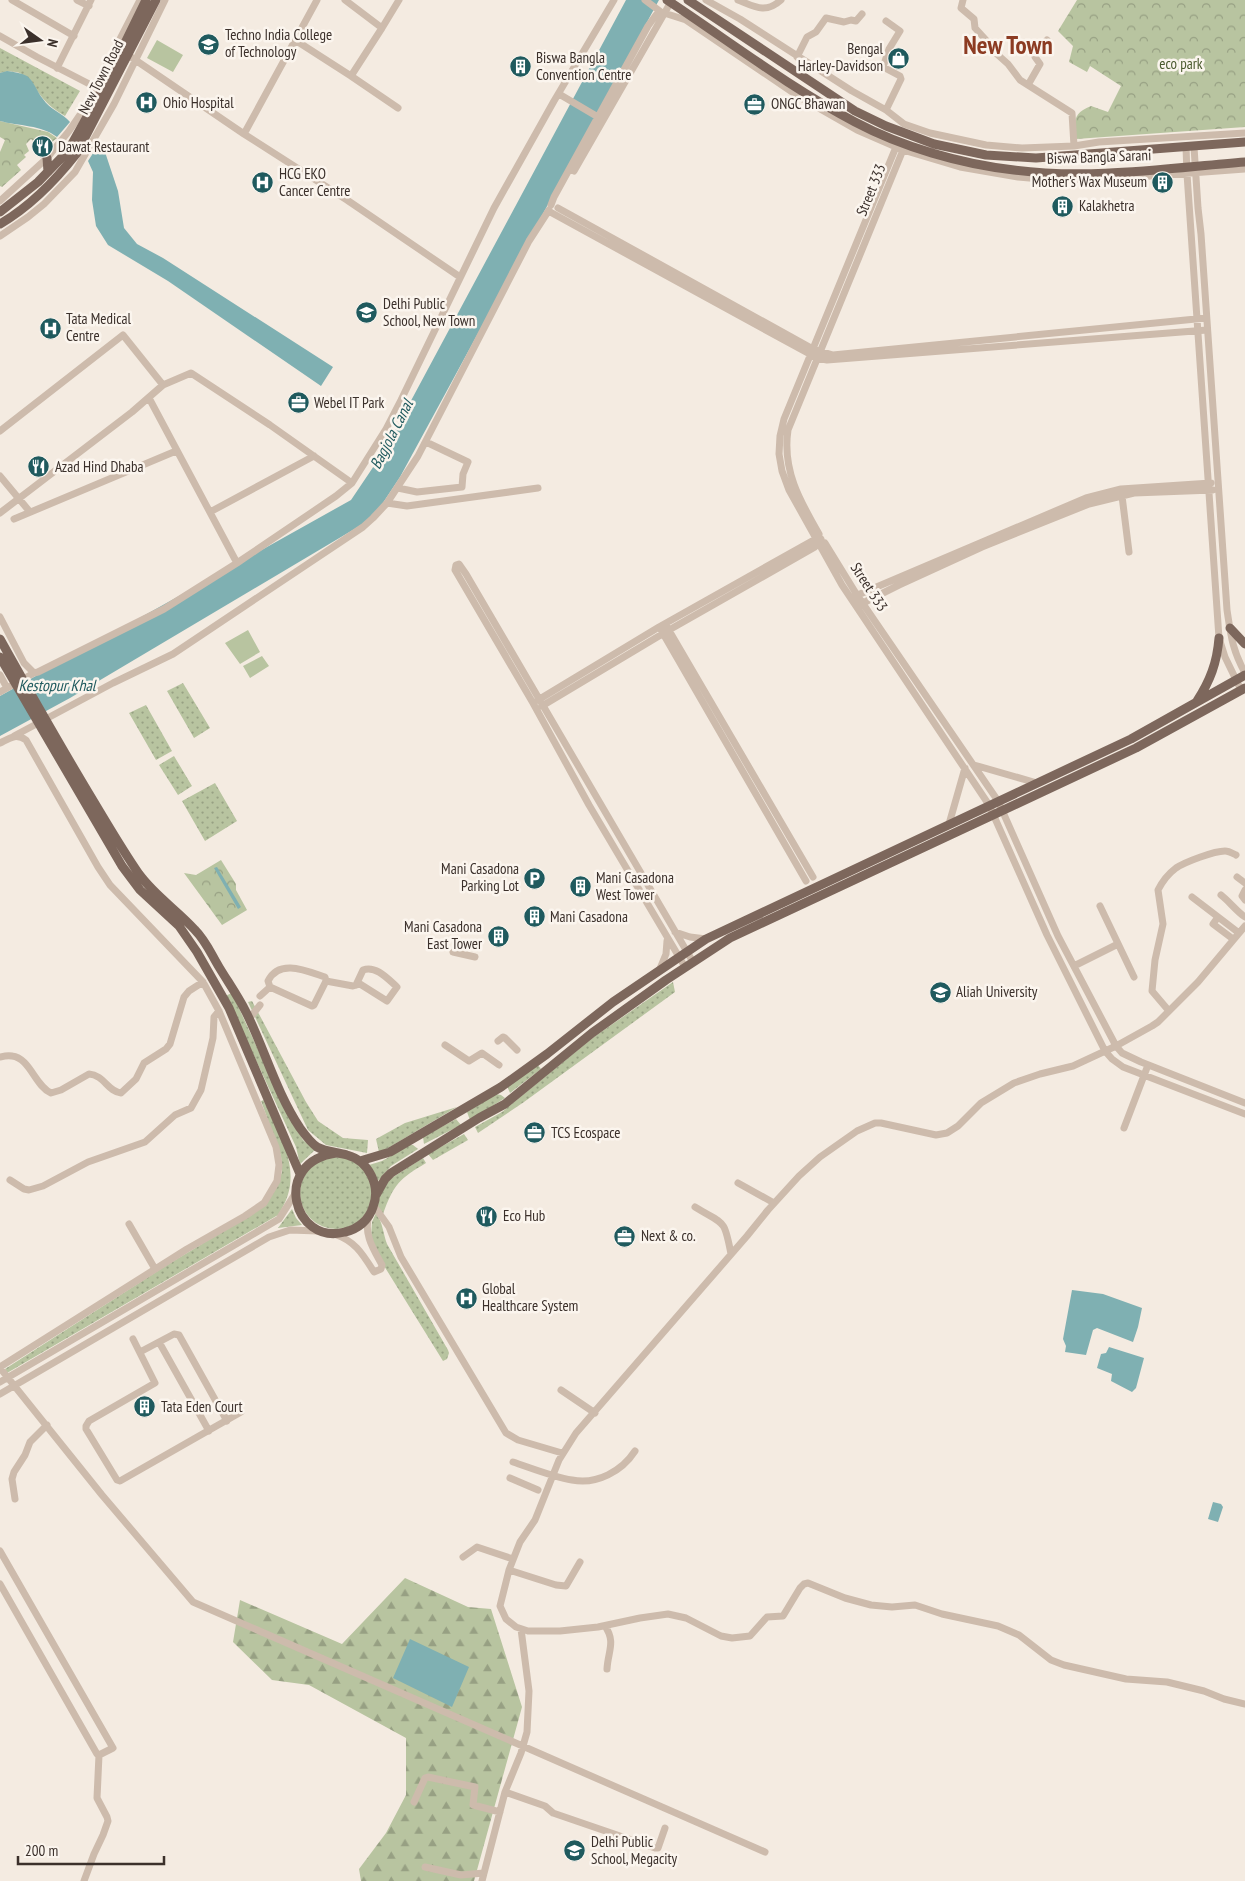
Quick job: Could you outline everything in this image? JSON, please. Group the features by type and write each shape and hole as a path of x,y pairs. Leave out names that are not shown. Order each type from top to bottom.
{"main road":[{"path":"0,212 9,207 48,172 72,144 99,88 146,0"},
{"name":"New Town Road","path":"0,224 28,206 62,173 77,153 132,57 156,0"},
{"name":"Biswa Bangla Sarani","path":"668,0 687,18 838,112 880,133 926,151 989,166 1038,172 1078,174 1191,170 1245,162"},
{"name":"Biswa Bangla Sarani","path":"694,1 855,111 886,126 934,144 986,155 1036,158 1245,142"},
{"path":"47,158 48,172"},
{"path":"1230,628 1245,644"},
{"path":"1195,704 1213,673 1217,661 1220,638"},
{"path":"0,640 74,770 128,859 146,883 205,940 249,1019 275,1080 298,1126 318,1148 344,1154 360,1161 372,1176 376,1195"},
{"path":"0,657 122,866 140,890 179,926 197,952 210,978 229,1008 300,1174"},
{"path":"360,1161 390,1152 501,1087 547,1054 613,1002 706,939 1131,738 1195,704 1245,674"},
{"path":"336,1153 325,1154 315,1158 306,1166 300,1174 295,1194 300,1213 313,1227 333,1234 344,1233 362,1224 369,1216 374,1206 376,1195 385,1179 391,1173 505,1104 592,1033 685,967 730,938 1136,748 1243,689"}],"street":[{"path":"12,0 74,36"},
{"path":"58,68 90,3 77,0"},
{"path":"0,201 47,158 74,125 99,88 140,0"},
{"path":"0,236 44,204 75,172 96,137 132,57 165,0"},
{"path":"244,134 317,0"},
{"path":"345,0 382,28"},
{"path":"351,76 399,0"},
{"path":"0,675 3,690 164,609 237,563 336,496 352,483 394,414 440,323 494,208 561,95 614,0"},
{"path":"645,0 660,11 687,18 801,98 857,130 899,149 968,169 1052,180 1116,179 1191,170 1245,169"},
{"path":"0,743 113,683 173,654 362,526 373,518 387,503 426,442 529,241 553,208 672,0"},
{"path":"706,0 724,8 852,92 886,110 904,124 930,133 986,146 1022,148 1245,133"},
{"path":"738,0 764,9 773,7 781,0"},
{"path":"963,0 960,8 974,19 975,28 986,40 988,47 1008,64 1020,80 1072,113 1074,146"},
{"path":"553,208 554,197 595,116 648,26 660,11"},
{"path":"797,57 807,37 816,32 826,18 846,22 856,21 862,14"},
{"path":"886,21 900,31 889,49 883,68 900,76 901,79 886,110"},
{"path":"0,36 99,88"},
{"path":"295,40 398,108"},
{"path":"1028,85 1040,62 1035,57 1035,54 1046,40"},
{"path":"132,57 244,134 347,200 460,277"},
{"path":"561,95 595,116"},
{"path":"1190,147 1197,319 1220,638 1224,657 1243,689"},
{"name":"Street 333","path":"899,149 815,354 791,423 786,455 793,483 818,539 965,768 993,803"},
{"path":"1191,170 1201,234 1227,610 1236,656 1245,674"},
{"path":"553,208 827,360 1207,330"},
{"path":"815,354 833,355 1206,318"},
{"path":"0,431 123,335 163,385"},
{"path":"0,512 149,398 163,385 191,373 270,424 352,483"},
{"path":"149,398 237,563"},
{"path":"398,488 417,492 462,487 463,474 468,462 426,442"},
{"path":"14,519 176,451"},
{"path":"210,512 314,456"},
{"path":"0,476 30,512"},
{"path":"859,605 1018,532 1089,504 1134,493 1218,486"},
{"path":"854,596 1086,498 1121,489 1209,487"},
{"path":"387,503 406,506 538,488"},
{"path":"1122,496 1129,552"},
{"path":"534,706 664,629 815,547 818,539"},
{"path":"685,967 667,940 577,785 534,706 455,570 456,565 459,564 466,574 693,962"},
{"name":"Street 333","path":"859,605 974,765 999,813"},
{"path":"0,617 24,663 34,673"},
{"path":"664,629 810,879"},
{"path":"14,736 21,736 26,740 98,868 110,885 203,982 219,1011 276,1147 279,1165 278,1180 264,1203 155,1268 0,1367 102,1495 192,1602 765,1852"},
{"path":"974,765 1038,783"},
{"path":"949,824 965,768"},
{"path":"999,813 1058,936 1116,1046 1122,1053 1148,1065 1245,1103"},
{"path":"999,813 1047,935 1105,1051 1123,1067 1245,1114"},
{"path":"1169,1011 1152,991 1155,960 1162,930 1159,888 1175,869 1186,863 1222,851 1236,855"},
{"path":"1237,877 1245,883"},
{"path":"1245,890 1242,896 1245,900"},
{"path":"1220,895 1232,903 1234,908 1245,917"},
{"path":"1192,897 1218,917 1236,936"},
{"path":"1100,906 1134,977"},
{"path":"1245,926 1198,982 1158,1022 1116,1046 1073,1066 1014,1083 981,1103 958,1126 947,1133 936,1135 876,1123 857,1131 820,1157 774,1203 576,1434 560,1457 542,1491 535,1520 520,1542 508,1570 500,1606 506,1619 521,1629 528,1631 560,1631 605,1626 668,1614 686,1618 721,1636 732,1638 752,1635 767,1617 783,1616 800,1588 808,1583 871,1605 892,1607 907,1604 915,1605 942,1614 998,1626 1018,1635 1045,1656 1064,1665 1126,1679 1167,1682 1245,1704"},
{"path":"675,932 690,937 706,939"},
{"path":"659,971 666,954 667,940"},
{"path":"1074,966 1118,944"},
{"path":"453,952 475,957"},
{"path":"326,981 312,1006 270,986 268,981 271,975 280,970 293,967 324,978 326,981 353,986 360,984 387,1001 398,987 377,971 367,968 363,970 356,984"},
{"path":"0,1057 11,1055 20,1059 45,1089 51,1093 61,1090 89,1074 99,1076 115,1092 121,1093 138,1076 144,1063 166,1049 170,1044 184,997 203,982"},
{"path":"260,996 270,986"},
{"path":"249,1019 260,1005"},
{"path":"10,1180 29,1190 43,1186 88,1162 145,1142 175,1115 191,1108 201,1090 213,1038 214,1017 219,1011"},
{"path":"498,1041 503,1037 517,1050"},
{"path":"445,1045 469,1062 481,1053 499,1065"},
{"path":"1124,1128 1148,1065"},
{"path":"256,1099 266,1095"},
{"path":"738,1183 774,1203"},
{"path":"0,1382 279,1219 295,1194"},
{"path":"374,1206 389,1227 401,1257 506,1433 518,1440 560,1457"},
{"path":"695,1207 723,1224 735,1250"},
{"path":"333,1234 352,1242 374,1272 377,1272 381,1269 382,1265 367,1234 369,1216"},
{"path":"128,1224 155,1268"},
{"path":"0,1394 269,1237 290,1230 321,1231"},
{"path":"140,1352 174,1334 179,1335 227,1421"},
{"path":"133,1339 155,1383 89,1421 86,1426 115,1479 120,1481 241,1412"},
{"path":"159,1342 209,1431"},
{"path":"561,1390 595,1412"},
{"path":"15,1499 12,1479 14,1472 25,1455 30,1442 46,1425"},
{"path":"513,1462 554,1471 572,1480 587,1481 618,1470 628,1462 635,1451"},
{"path":"510,1478 542,1491"},
{"path":"463,1556 474,1547 477,1547 513,1559"},
{"path":"0,1551 114,1746 100,1755"},
{"path":"508,1570 556,1585 566,1586 580,1562"},
{"path":"0,1584 97,1754 100,1755"},
{"path":"605,1626 612,1641 607,1669"},
{"path":"482,1881 505,1792 527,1732 530,1704 521,1629"},
{"path":"84,1881 108,1821 97,1798 100,1755"},
{"path":"414,1802 425,1778 428,1777 475,1788 473,1805 500,1812"},
{"path":"505,1792 545,1806 553,1813 655,1848 658,1848 664,1828"},
{"path":"424,1866 461,1875 484,1873"}],"green space":[{"name":"eco park","path":"1077,0 1245,0 1245,127 1076,139 1075,122 1078,115 1091,106 1108,112 1121,86 1090,66 1087,72 1069,62 1073,46 1058,31"},
{"path":"157,40 183,55 173,72 147,58"},
{"path":"0,48 80,91 65,116 46,102 25,76 15,72 0,73"},
{"path":"0,121 48,132 57,138 52,142 46,136 36,144 31,139 26,144 29,151 24,155 26,157 17,165 21,170 2,187 0,186 0,152 5,140 0,137"},
{"path":"248,630 260,652 240,664 225,643"},
{"path":"262,656 269,666 250,678 243,666"},
{"path":"183,683 210,728 194,738 167,691"},
{"path":"146,705 172,751 156,760 129,713"},
{"path":"174,756 192,786 178,795 159,765"},
{"path":"215,783 237,821 205,841 182,801"},
{"path":"221,860 236,884 236,890 247,910 222,925 184,873 196,875"},
{"path":"673,982 675,992 524,1102 478,1133 475,1127 502,1112 594,1037"},
{"path":"232,993 287,1113 303,1140 315,1150 300,1164 296,1147 225,996"},
{"path":"252,1001 318,1121 343,1138 368,1140 367,1153 326,1145 308,1130 248,1002"},
{"path":"538,1065 541,1069 510,1093 507,1086"},
{"path":"496,1094 505,1098 470,1120 467,1112"},
{"path":"264,1100 283,1143 290,1171 290,1185 286,1200 278,1215 7,1373 5,1369 167,1265 257,1211 276,1187 282,1172 281,1156 261,1101"},
{"path":"457,1107 379,1152 376,1139 405,1123"},
{"path":"456,1119 461,1125 424,1144 423,1137"},
{"path":"464,1134 468,1140 433,1160 428,1154"},
{"path":"410,1145 418,1149 391,1166 378,1181 369,1165 382,1161"},
{"path":"343,1157 362,1167 370,1179 372,1193 370,1207 362,1219 350,1227 329,1229 310,1219 302,1207 300,1186 310,1167 322,1159"},
{"path":"423,1158 426,1163 398,1183 383,1214 378,1208 378,1203 380,1195 390,1179"},
{"path":"292,1209 302,1225 278,1228"},
{"path":"376,1213 382,1224 387,1244 448,1350 447,1359 443,1361 381,1261 371,1237 372,1222"},
{"path":"405,1578 468,1607 491,1609 522,1707 474,1881 361,1881 359,1869 386,1833 406,1795 406,1738 309,1685 272,1680 233,1642 240,1600 342,1644"}],"water":[{"name":"Kestopur Khal","path":"626,0 659,0 400,477 373,518 70,698 0,736 0,696 351,500 384,451"},
{"path":"7,71 27,76 46,103 70,122 57,137 37,128 0,121 0,73"},
{"path":"99,144 106,155 118,191 124,228 137,244 163,258 333,367 321,386 168,281 108,245 96,226 92,200 93,172 88,161"},
{"path":"217,867 241,907 238,909 214,868"},
{"path":"1072,1290 1103,1294 1142,1308 1133,1342 1097,1328 1093,1330 1086,1355 1065,1352 1066,1346 1063,1339"},
{"path":"1109,1347 1144,1358 1136,1388 1132,1392 1111,1381 1112,1374 1097,1368 1101,1354 1106,1353"},
{"path":"1213,1502 1221,1504 1223,1507 1218,1522 1208,1519"},
{"path":"410,1639 469,1667 452,1707 393,1678"}],"place":[{"name":"Techno India College of Technology","path":"209,44"},
{"name":"Bengal Harley-Davidson","path":"899,58"},
{"name":"Biswa Bangla Convention Centre","path":"520,67"},
{"name":"Ohio Hospital","path":"147,103"},
{"name":"ONGC Bhawan","path":"755,104"},
{"name":"Dawat Restaurant","path":"42,147"},
{"name":"Mother's Wax Museum","path":"1163,182"},
{"name":"HCG EKO Cancer Centre","path":"263,183"},
{"name":"Kalakhetra","path":"1063,206"},
{"name":"Delhi Public School, New Town","path":"367,313"},
{"name":"Tata Medical Centre","path":"50,328"},
{"name":"Webel IT Park","path":"298,403"},
{"name":"Azad Hind Dhaba","path":"39,467"},
{"name":"Mani Casadona Parking Lot","path":"535,878"},
{"name":"Mani Casadona West Tower","path":"580,887"},
{"name":"Mani Casadona","path":"534,917"},
{"name":"Mani Casadona East Tower","path":"498,936"},
{"name":"Aliah University","path":"940,992"},
{"name":"TCS Ecospace","path":"535,1133"},
{"name":"Eco Hub","path":"487,1216"},
{"name":"Next & co.","path":"625,1236"},
{"name":"Global Healthcare System","path":"466,1298"},
{"name":"Tata Eden Court","path":"145,1407"},
{"name":"Delhi Public School, Megacity","path":"575,1851"}],"district":[{"name":"New Town","path":"1008,45"}],"water label":[{"name":"Bagjola Canal","path":"391,434"}]}
